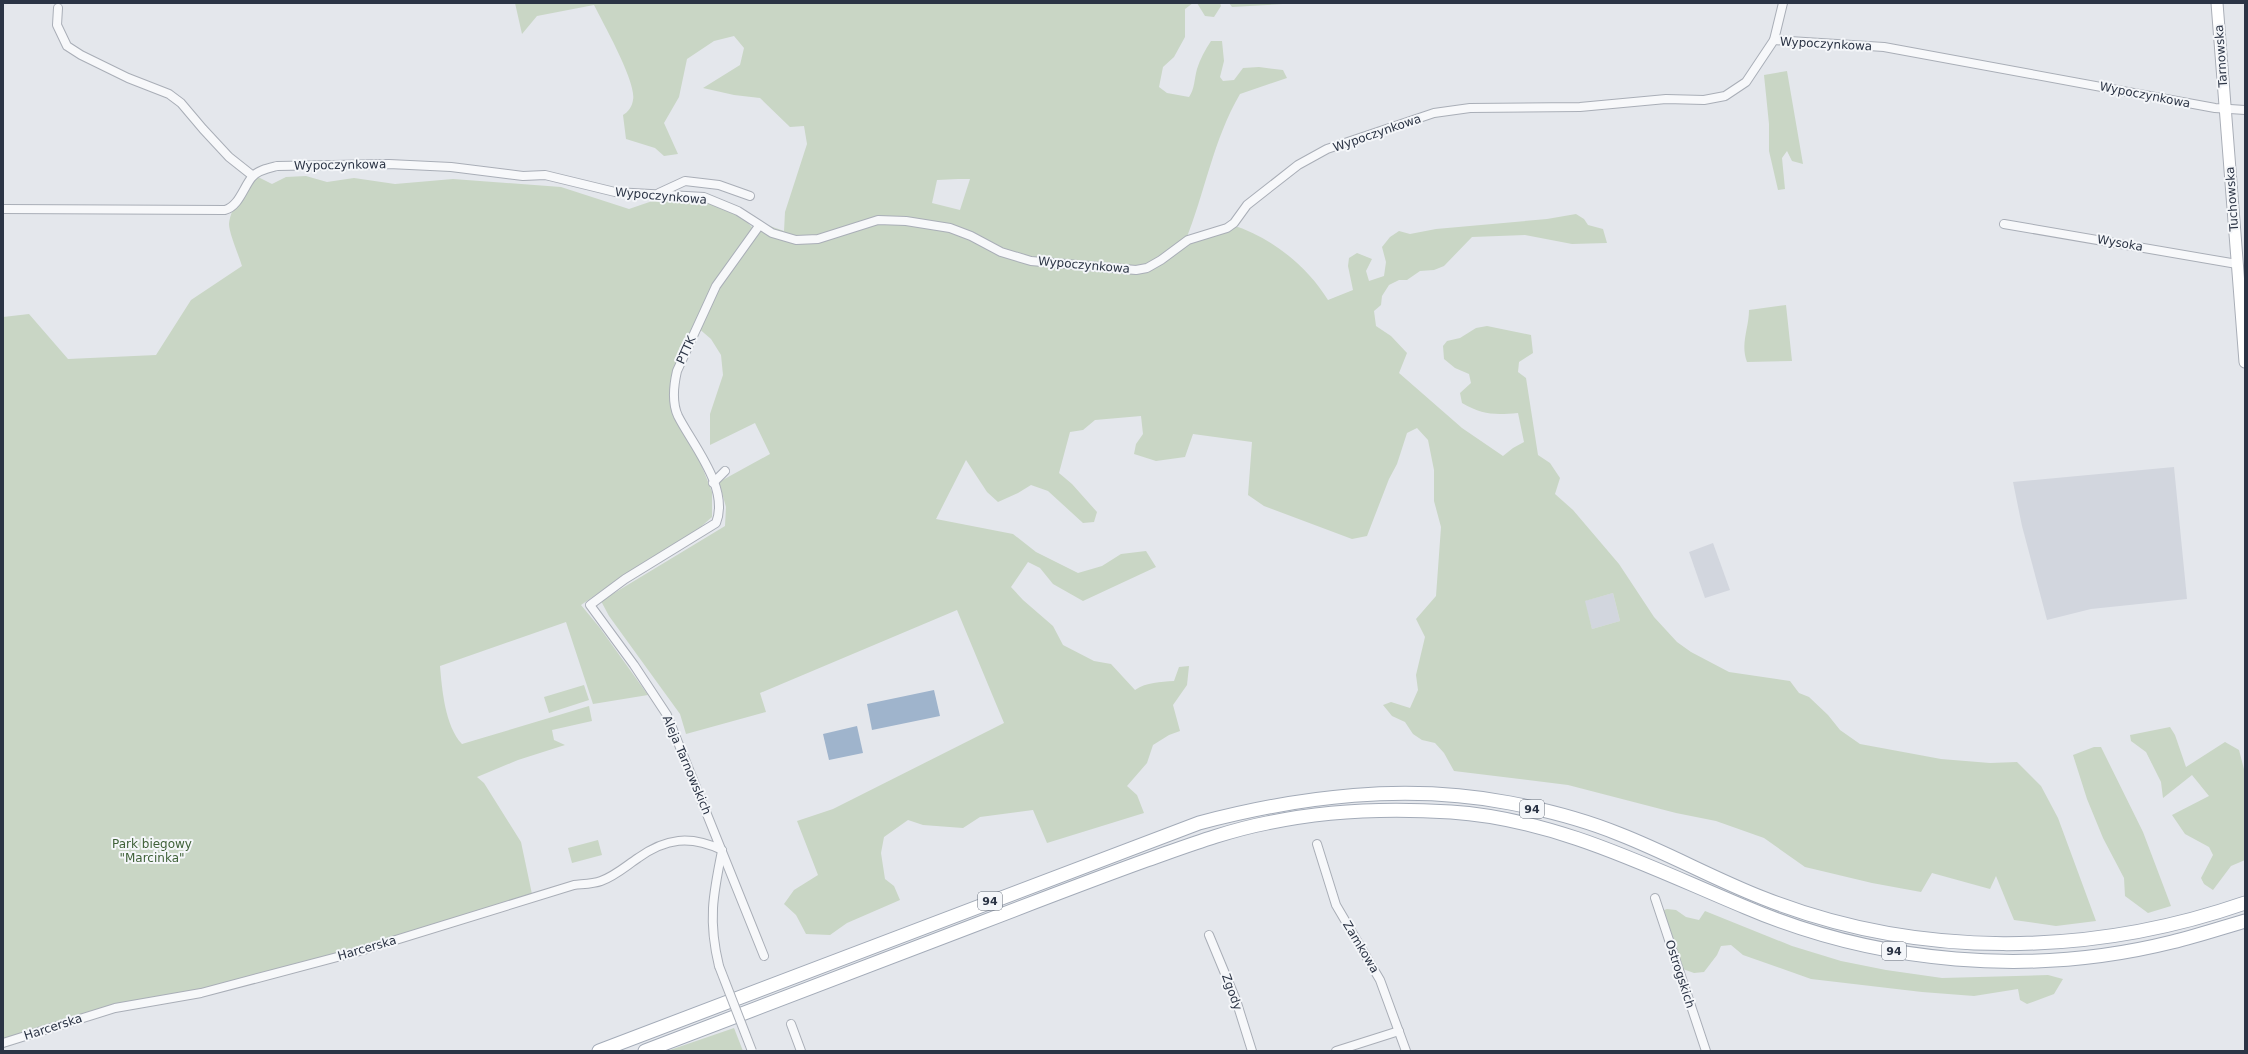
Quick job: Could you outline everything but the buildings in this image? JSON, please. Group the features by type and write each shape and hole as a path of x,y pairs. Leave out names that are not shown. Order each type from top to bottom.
{"main road":[{"name":"Tarnowska","path":"2217,3 2225,108"},
{"name":"Tuchowska","path":"2225,108 2240,244 2237,264 2245,362"},
{"name":"94","path":"599,1051 1199,823 1248,810 1300,800 1347,795 1392,793 1457,796 1510,803 1558,815 1618,833 1726,882 1799,910 1860,927 1924,940 2022,944 2103,938 2149,930 2245,903"},
{"name":"94","path":"645,1051 1096,878 1203,840 1266,823 1351,812 1458,812 1513,820 1603,846 1748,909 1805,929 1880,949 1948,958 2027,960 2093,956 2169,943 2245,921"}],"street":[{"path":"1774,40 1783,3"},
{"path":"3,209 225,210 236,203 253,176 208,135 182,103 168,94 128,78 81,55 67,46 57,25 58,8"},
{"name":"Wypoczynkowa","path":"253,176 262,170 277,166 397,165 451,167 524,176 545,175 614,192 704,197 738,211 760,226 785,237 807,240 818,239 878,220 906,221 950,228 971,236 1001,252 1031,261 1121,270 1147,268 1188,240 1227,228 1234,223 1247,205 1298,166 1327,150 1434,113 1470,108 1580,107 1666,99 1704,100 1725,96 1746,82 1774,40 1884,47 2225,108 2245,110"},
{"path":"658,194 685,181 719,185 750,196"},
{"name":"Wysoka","path":"2004,224 2237,264"},
{"name":"PTTK","path":"590,605 626,579 711,528 716,523 718,513 713,483 701,451 678,415 674,383 677,371 716,286 760,226"},
{"path":"713,483 725,471"},
{"name":"Aleja Tarnowskich","path":"590,605 634,665 667,715 764,956"},
{"name":"Harcerska","path":"3,1043 115,1008 201,993 360,951 574,886 600,882 619,872 639,857 662,844 682,840 700,841 722,850"},
{"name":"Zamkowa","path":"1318,844 1336,905 1380,980 1406,1051"},
{"path":"722,850 711,917 713,940 719,966 752,1051"},
{"name":"Ostrogskich","path":"1655,898 1706,1051"},
{"name":"Zgody","path":"1208,935 1236,1000 1252,1051"},
{"path":"791,1024 801,1051"},
{"path":"1336,1051 1399,1031"}],"shaded area":[{"path":"2174,467 2187,599 2091,609 2047,620 2022,526 2013,482"},
{"path":"1713,543 1730,590 1705,598 1689,552"},
{"path":"1613,593 1620,621 1592,629 1584,601"}],"green space":[{"path":"515,3 1193,3 1185,9 1185,37 1174,57 1163,67 1159,87 1167,93 1189,97 1197,69 1211,41 1222,41 1224,61 1220,77 1223,81 1234,80 1243,68 1259,67 1283,70 1287,78 1240,94 1216,148 1185,242 1232,225 1246,230 1274,245 1299,264 1328,300 1353,290 1348,266 1349,258 1357,253 1372,259 1366,271 1369,281 1384,276 1386,262 1382,247 1390,237 1399,231 1410,234 1436,229 1547,219 1576,214 1584,219 1588,225 1603,229 1607,243 1572,244 1525,235 1472,237 1444,266 1434,270 1420,271 1407,280 1399,280 1389,285 1382,296 1381,305 1374,311 1376,326 1391,336 1407,353 1399,373 1462,428 1503,456 1524,442 1518,413 1502,414 1483,412 1462,403 1460,393 1471,383 1469,374 1455,368 1444,359 1443,346 1447,341 1460,338 1476,328 1487,326 1531,335 1533,353 1519,362 1518,372 1526,378 1538,455 1550,463 1560,478 1555,494 1573,510 1619,564 1654,617 1677,642 1691,652 1729,672 1790,681 1799,693 1809,697 1828,715 1840,730 1860,744 1941,759 1990,763 2017,762 2041,786 2058,818 2096,921 2056,926 2014,920 1996,876 1990,889 1932,873 1921,892 1872,883 1805,867 1764,838 1716,821 1676,813 1568,785 1454,771 1444,753 1435,743 1422,740 1413,734 1405,722 1392,716 1383,705 1391,702 1410,708 1418,690 1416,675 1425,637 1416,619 1436,596 1441,527 1434,501 1434,470 1428,440 1417,428 1407,433 1397,464 1389,479 1367,536 1352,539 1264,506 1248,495 1252,442 1193,434 1185,457 1156,461 1134,454 1136,444 1143,434 1141,416 1095,420 1083,430 1070,432 1059,473 1072,484 1097,512 1094,522 1083,523 1048,491 1031,485 998,502 987,492 966,460 936,519 1013,534 1036,552 1078,573 1102,566 1121,554 1146,551 1156,567 1083,601 1053,584 1040,568 1028,562 1011,587 1023,600 1053,626 1063,645 1094,661 1111,664 1135,690 1149,684 1174,681 1179,667 1189,666 1187,685 1173,705 1180,731 1169,735 1153,745 1147,763 1127,786 1137,795 1144,813 1047,843 1033,810 980,817 963,828 923,825 908,820 884,837 881,853 885,879 894,886 900,900 847,923 830,935 806,934 796,915 784,904 794,890 818,875 797,821 833,809 1004,723 957,610 760,693 766,712 686,734 680,714 609,616 601,601 725,526 726,507 719,482 770,454 755,423 710,445 710,414 723,375 721,355 711,339 697,327 711,298 764,224 784,231 785,212 807,144 804,126 790,127 760,98 734,95 703,88 740,65 744,48 734,36 714,41 687,59 679,97 664,123 678,154 664,156 655,148 626,139 623,115 632,105 633,92 625,67 594,5 537,16 522,34","holes":["970,179 960,210 932,203 937,180","1613,593 1620,621 1592,629 1585,601"]},
{"path":"1197,3 1220,3 1221,6 1214,17 1205,16"},
{"path":"1229,3 1300,3 1232,7"},
{"path":"1787,71 1803,164 1792,161 1787,151 1782,158 1785,189 1778,190 1769,151 1769,124 1764,75"},
{"name":"Park biegowy \"Marcinka\"","path":"306,176 327,182 354,178 395,184 453,179 561,187 629,209 664,197 711,203 742,217 752,227 751,232 737,252 674,368 672,409 699,459 712,492 712,517 694,533 636,567 581,605 600,628 648,695 593,704 566,622 440,666 445,707 456,736 462,744 589,706 592,721 552,730 554,740 565,745 518,760 477,777 484,783 521,842 533,899 201,993 115,1008 3,1043 3,317 29,314 68,359 156,355 191,300 242,266 232,239 229,224 230,217 236,204 249,186 258,177 272,184 286,177"},
{"path":"1786,305 1792,361 1747,362 1744,349 1749,310"},
{"path":"584,685 589,700 549,713 544,697"},
{"path":"2170,727 2175,735 2186,767 2225,742 2239,750 2245,773 2245,860 2231,866 2213,890 2204,884 2201,878 2213,855 2209,847 2185,834 2172,815 2209,796 2192,775 2163,798 2161,782 2146,752 2131,741 2130,735"},
{"path":"2094,747 2101,747 2143,832 2171,906 2148,913 2125,896 2124,878 2103,838 2087,799 2073,755"},
{"path":"598,840 602,855 572,863 568,848"},
{"path":"1667,909 1676,910 1686,917 1699,920 1705,911 1792,946 1841,961 1886,970 1942,978 2048,975 2063,979 2054,994 2027,1004 2020,1000 2018,989 1974,996 1922,992 1811,979 1743,955 1731,945 1721,946 1717,955 1704,972 1694,973 1680,968 1661,911"},
{"path":"734,1028 743,1051 667,1051"}],"water":[{"path":"934,690 940,716 872,730 867,704"},
{"path":"857,726 863,753 829,760 823,734"}]}
